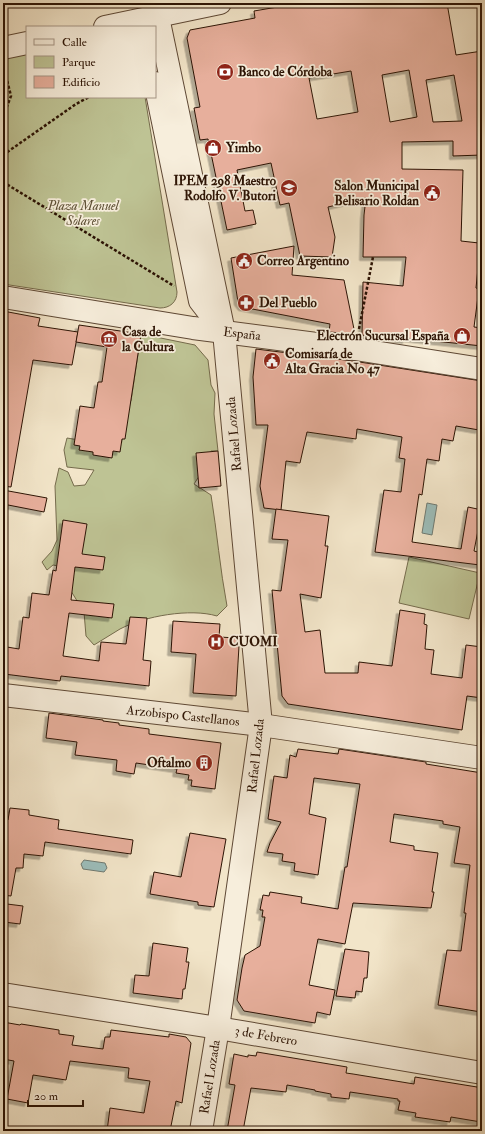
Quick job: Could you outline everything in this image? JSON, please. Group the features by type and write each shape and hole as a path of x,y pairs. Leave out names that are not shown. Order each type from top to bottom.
{"street":[{"path":"109,26 156,15 220,3"},
{"name":"Rafael Lozada","path":"156,15 224,332 262,725 218,1028 201,1131"},
{"path":"3,48 26,43"},
{"path":"156,88 200,301 224,332"},
{"name":"España","path":"3,297 193,328 355,349 482,369"},
{"name":"Arzobispo Castellanos","path":"3,695 262,725 482,758"},
{"name":"3 de Febrero","path":"3,994 218,1028 482,1073"}],"path":[{"path":"3,62 11,96 3,117"},
{"path":"3,155 76,104 87,98"},
{"path":"3,182 174,286"},
{"path":"355,349 373,257"}],"green space":[{"name":"Plaza Manuel Solares","path":"26,49 26,98 145,98 177,292 176,299 170,306 160,308 3,284 3,53"},
{"path":"141,334 195,345 208,360 211,385 215,393 214,414 218,451 211,451 207,464 194,484 211,495 227,606 217,616 181,613 142,620 120,629 94,645 86,636 84,612 66,583 64,567 53,565 47,570 42,562 52,551 57,540 55,486 59,468 68,472 74,486 85,485 94,470 67,467 64,450 67,438 85,441 131,401"},
{"path":"409,557 480,573 469,619 399,603"}],"water":[{"path":"427,503 437,505 432,535 422,533"},
{"path":"84,860 105,863 107,868 104,872 83,869 81,864"}],"building":[{"path":"301,3 447,3 456,55 482,51 482,155 453,156 453,141 402,142 402,169 463,170 461,241 479,243 476,288 479,289 474,327 482,328 482,346 362,335 363,282 403,286 406,257 363,257 366,198 328,207 335,237 332,257 300,256 289,203 280,205 271,163 237,170 245,211 253,210 256,224 227,230 208,139 200,140 194,108 200,107 187,38 190,30 255,18 254,11","holes":["409,70 417,117 390,122 382,75","351,71 358,112 317,119 309,78","454,75 462,121 433,122 426,80"]},
{"path":"294,246 292,275 344,280 355,334 329,332 330,324 242,307 238,302 231,258"},
{"path":"3,311 40,318 38,326 78,332 72,365 33,360 11,487 3,486"},
{"path":"79,325 141,334 125,439 122,439 120,452 113,451 112,458 93,455 93,452 79,450 80,446 74,445 80,406 94,408 98,382 102,382 107,347 76,342"},
{"path":"256,349 353,361 482,381 482,414 479,430 456,426 453,441 442,439 439,461 427,459 422,495 419,494 412,542 461,549 468,507 482,510 474,551 482,553 480,565 375,552 384,490 401,492 405,459 399,458 402,437 357,429 356,439 307,432 300,463 286,461 281,510 264,508 260,486 268,425 256,425 253,377"},
{"path":"218,451 221,486 199,488 196,453"},
{"path":"3,490 47,498 44,512 3,504"},
{"path":"276,509 329,516 325,546 328,546 321,598 300,594 305,632 320,630 325,673 358,673 359,662 392,666 400,610 425,614 424,624 427,625 425,649 434,650 431,674 462,678 466,645 482,647 482,698 467,696 462,730 288,704 282,696 272,590 281,591 288,540 272,539"},
{"path":"63,520 87,524 82,554 105,557 103,570 75,567 71,600 114,604 112,618 69,613 63,656 99,661 101,642 126,644 130,617 147,618 143,660 151,661 149,686 61,676 60,681 4,674 7,647 19,649 23,617 29,618 32,593 49,595 53,570 56,571"},
{"path":"173,621 220,624 219,637 237,638 237,646 239,646 236,696 193,693 196,654 171,652"},
{"path":"49,713 103,720 119,723 119,725 149,729 149,734 221,743 215,789 191,786 192,780 188,780 189,775 176,773 177,769 136,763 134,774 116,771 117,760 75,755 77,742 46,738"},
{"path":"298,749 338,754 339,749 426,762 426,764 482,773 481,1012 438,1005 447,950 461,951 466,913 464,913 470,865 454,863 460,827 443,824 443,821 394,814 390,842 414,846 414,850 438,853 431,908 353,903 345,944 318,939 309,985 335,990 330,1015 317,1012 315,1023 244,1011 237,1000 242,968 245,955 260,946 265,917 262,917 263,910 260,910 263,895 269,896 270,892 302,897 301,903 338,909 345,867 347,867 360,784 314,778 309,814 326,818 318,875 294,871 295,863 282,861 283,854 267,852 281,822 268,819 274,776 287,778 290,755 296,757"},
{"path":"10,808 29,810 29,815 59,820 58,829 133,840 131,854 45,842 43,856 24,854 23,868 16,868 11,896 3,895 3,820 8,820"},
{"path":"190,833 226,839 214,907 198,905 198,902 150,894 154,872 181,877"},
{"path":"7,904 23,906 20,924 4,922"},
{"path":"153,943 188,948 186,962 189,962 182,999 133,993 135,975 149,976"},
{"path":"345,949 369,952 367,978 364,978 362,992 356,991 355,998 336,996"},
{"path":"3,1022 59,1030 59,1034 74,1036 72,1045 103,1049 105,1037 110,1037 111,1030 169,1037 169,1034 186,1037 191,1043 182,1103 176,1101 170,1131 107,1131 110,1108 144,1113 150,1081 128,1078 129,1068 70,1061 66,1080 33,1075 28,1103 7,1099 14,1061 3,1059"},
{"path":"257,1052 347,1067 346,1073 414,1084 415,1077 477,1087 482,1094 481,1122 451,1117 450,1122 415,1117 416,1113 398,1110 400,1101 398,1101 398,1099 350,1092 349,1099 331,1097 331,1094 287,1085 286,1092 251,1088 243,1131 227,1131 235,1085 229,1084 234,1054 248,1057 248,1055 256,1056"}],"place":[{"name":"Banco de Córdoba","path":"225,72"},
{"name":"Yimbo","path":"213,148"},
{"name":"IPEM 298 Maestro Rodolfo V. Butori","path":"289,188"},
{"name":"Salon Municipal Belisario Roldan","path":"432,193"},
{"name":"Correo Argentino","path":"244,261"},
{"name":"Del Pueblo","path":"246,303"},
{"name":"Electrón Sucursal España","path":"462,336"},
{"name":"Casa de la Cultura","path":"109,339"},
{"name":"Comisaría de Alta Gracia No 47","path":"272,361"},
{"name":"CUOMI","path":"216,642"},
{"name":"Oftalmo","path":"204,763"}]}
